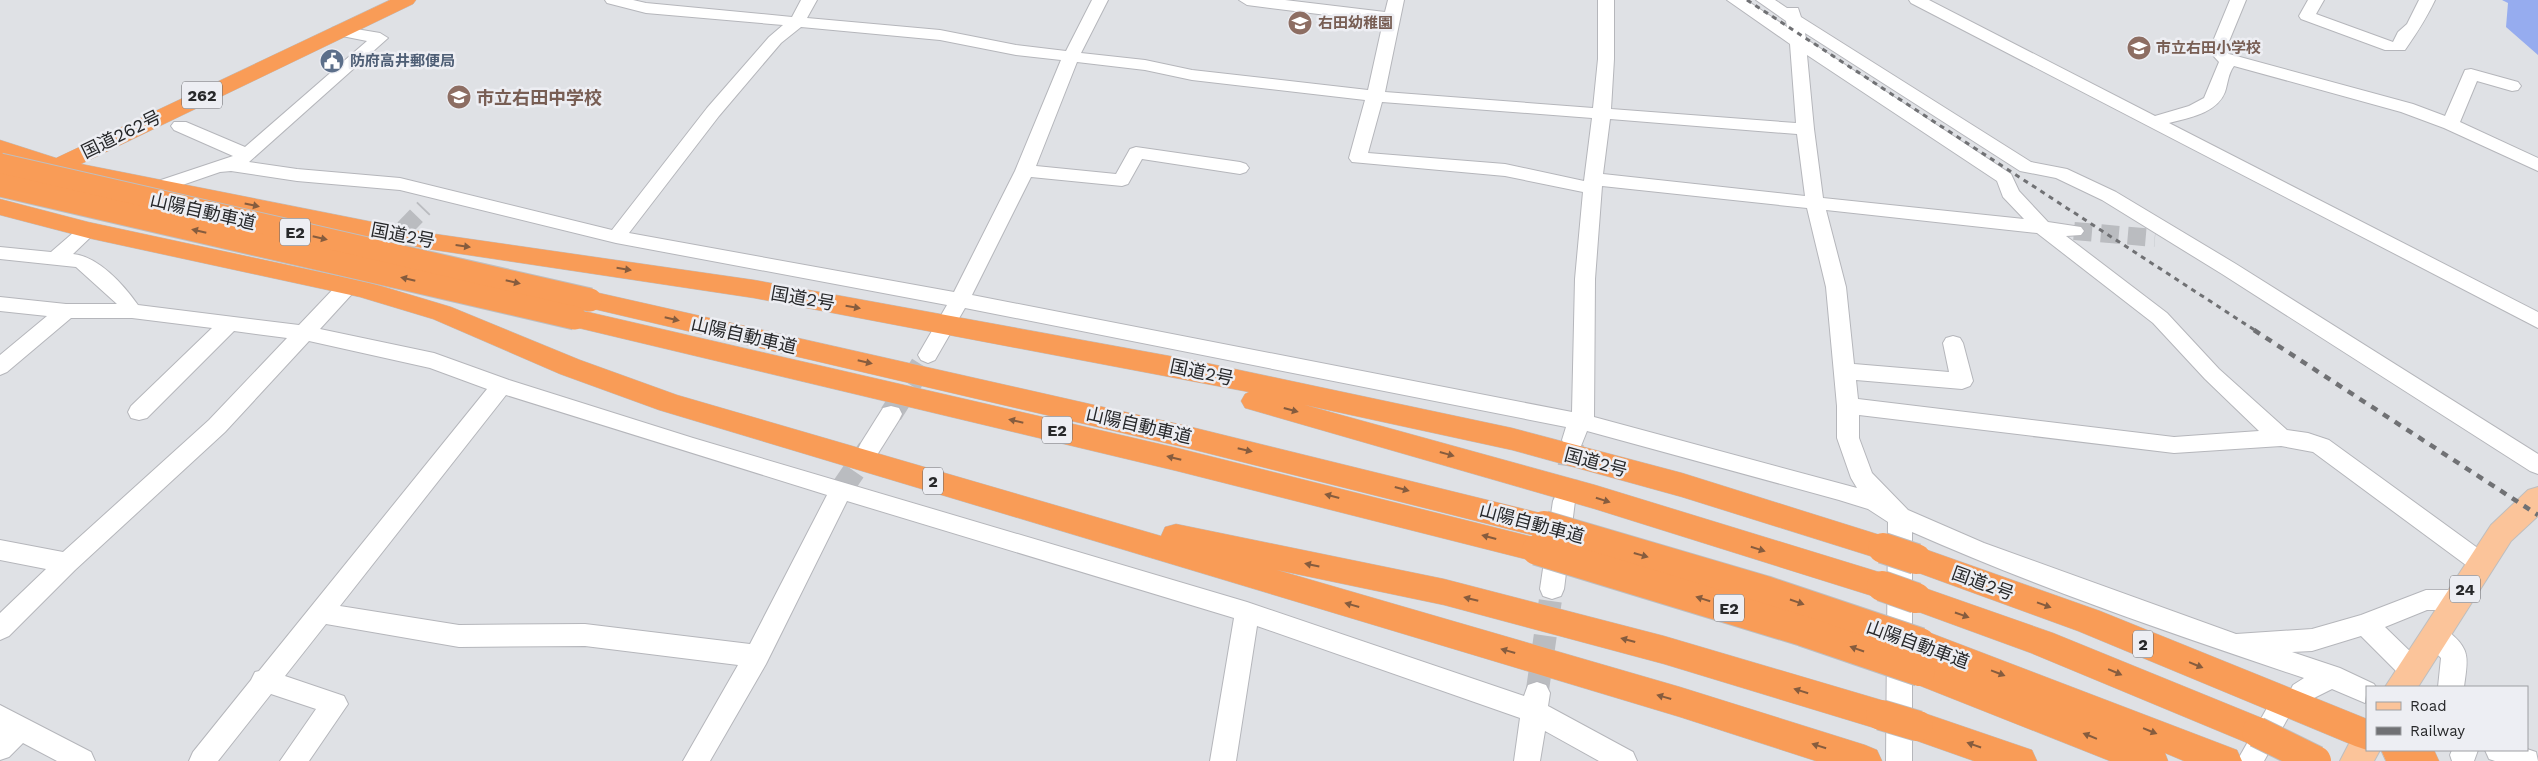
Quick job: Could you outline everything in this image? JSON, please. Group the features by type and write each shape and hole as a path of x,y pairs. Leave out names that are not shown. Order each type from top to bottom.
{"highway":[{"name":"国道262号","path":"0,177 53,164 62,158 74,140 207,78 384,0"},
{"name":"国道262号","path":"0,193 53,164 406,0"},
{"path":"155,184 121,172 115,166 112,158 118,148 185,103"},
{"name":"国道2号","path":"0,147 53,164 428,241 754,289 946,324 1197,371 1512,439 1682,485 1916,559 2089,622 2366,735"},
{"path":"53,164 67,190 102,216 176,249"},
{"name":"山陽自動車道","path":"0,165 1209,466 1540,538 1784,625 1920,657 2225,761"},
{"name":"山陽自動車道","path":"0,185 583,309"},
{"name":"2","path":"0,207 88,230 362,289 442,313 570,367 669,403 1680,702 1865,761"},
{"path":"990,333 1028,348 1187,383 1348,425 1595,497 1882,586 2042,643 2316,761"},
{"path":"966,491 1444,592 1664,650 1918,726 2020,761"},
{"name":"山陽自動車道","path":"1920,657 2151,761"},
{"path":"2400,751 2422,761"}],"main road":[{"name":"24","path":"2406,679 2501,533 2538,498"},
{"path":"2357,761 2366,746"}],"street":[{"path":"613,0 646,8 940,35 1016,50 1145,65 1246,82 1375,96 1805,129"},
{"path":"616,237 713,112 775,40 796,22 809,0"},
{"path":"928,356 959,301 1024,171 1070,57 1100,0"},
{"path":"1247,0 1392,18"},
{"path":"1396,0 1375,96 1358,158 1504,170 1594,184 1815,204 2074,231"},
{"path":"1578,431 1588,232 1603,114 1608,44 1606,0"},
{"path":"1735,0 2005,178 2010,193 2044,229 2160,318 2212,374 2281,438"},
{"path":"1764,0 2026,167 2061,173 2109,196 2164,236 2538,465"},
{"path":"1789,0 1798,41 1805,129 1815,204 1836,287 1848,406 1848,438 1862,478 1900,517 1899,761"},
{"path":"1917,0 2538,321"},
{"path":"2238,0 2217,51 2229,61 2240,61 2407,108 2450,124 2538,165"},
{"path":"2316,0 2307,16 2391,47 2399,46 2404,35 2414,27 2427,0"},
{"path":"231,166 247,155 380,38 338,31"},
{"path":"2153,122 2202,106 2214,97 2221,73 2229,61"},
{"path":"2450,124 2471,74 2512,86"},
{"path":"180,126 247,155"},
{"path":"1024,171 1122,180 1136,153 1240,168"},
{"path":"155,184 218,166 400,184 616,237 1368,377 1578,431 1840,491 1876,503 1900,517 1976,550 2236,645 2331,676 2365,692"},
{"path":"424,208 438,194"},
{"path":"56,258 88,230"},
{"path":"0,253 81,261 121,295 132,312"},
{"path":"0,629 67,563 217,426 306,333 345,289"},
{"path":"0,304 66,311 132,312 230,323 306,333 434,361 501,386 1247,612 1536,702 1624,761"},
{"path":"0,367 66,311"},
{"path":"139,412 230,323"},
{"path":"1844,371 1962,381 1954,342"},
{"path":"202,761 264,680 321,613 501,386"},
{"path":"1848,406 2174,445 2281,438 2308,441 2321,446 2482,564"},
{"path":"869,449 891,414"},
{"path":"696,761 757,656 841,490"},
{"path":"1552,589 1564,501"},
{"path":"0,550 67,563"},
{"path":"2236,645 2312,640 2365,624 2426,600 2457,600"},
{"path":"1223,761 1247,612"},
{"path":"321,613 458,636 586,635 757,656"},
{"path":"2365,624 2406,679"},
{"path":"2435,635 2454,655 2451,686"},
{"path":"2302,693 2331,676"},
{"path":"264,680 335,704 293,761"},
{"path":"1527,761 1536,702"},
{"path":"0,748 10,723 82,761"},
{"path":"2501,751 2527,761"}],"shaded area":[{"path":"2502,0 2538,0 2538,55 2506,27 2508,3"}],"tunnel":[{"path":"385,248 424,208"},
{"path":"2074,231 2155,238"},
{"path":"891,414 928,355"},
{"path":"1564,501 1573,440"},
{"path":"841,490 869,449"},
{"path":"1537,693 1552,589"}],"railway":[{"path":"1747,0 2256,331"},
{"path":"2254,330 2538,515"}],"place":[{"name":"右田幼稚園","path":"1300,23"},
{"name":"市立右田小学校","path":"2139,48"},
{"name":"防府高井郵便局","path":"332,61"},
{"name":"市立右田中学校","path":"459,97"}]}
